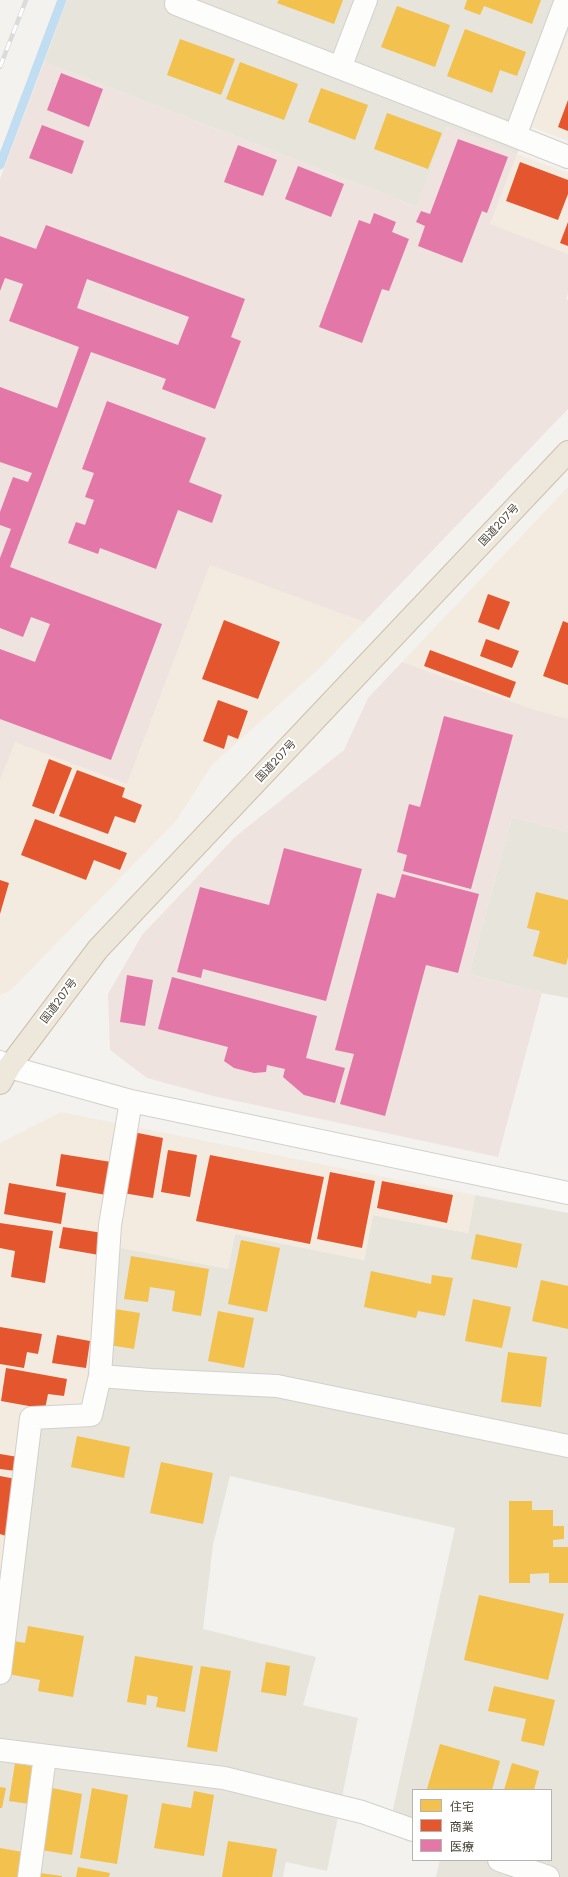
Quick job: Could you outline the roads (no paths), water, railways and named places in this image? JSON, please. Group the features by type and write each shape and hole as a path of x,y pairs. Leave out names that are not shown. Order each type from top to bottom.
{"highway":[{"name":"国道207号","path":"3,1070 98,949 568,452"}],"street":[{"path":"177,0 176,4 568,157"},
{"path":"340,68 366,0"},
{"path":"515,136 566,0"},
{"path":"3,1070 131,1101 568,1193"},
{"path":"0,1673 31,1418 91,1415 100,1376 110,1226 131,1101"},
{"path":"100,1376 277,1386 568,1446"},
{"path":"0,1750 224,1778 362,1812 412,1830"},
{"path":"29,1877 45,1756"},
{"path":"502,1861 548,1877"}],"waterway":[{"path":"0,165 62,0"}],"railway":[{"path":"0,67 26,0"}]}
